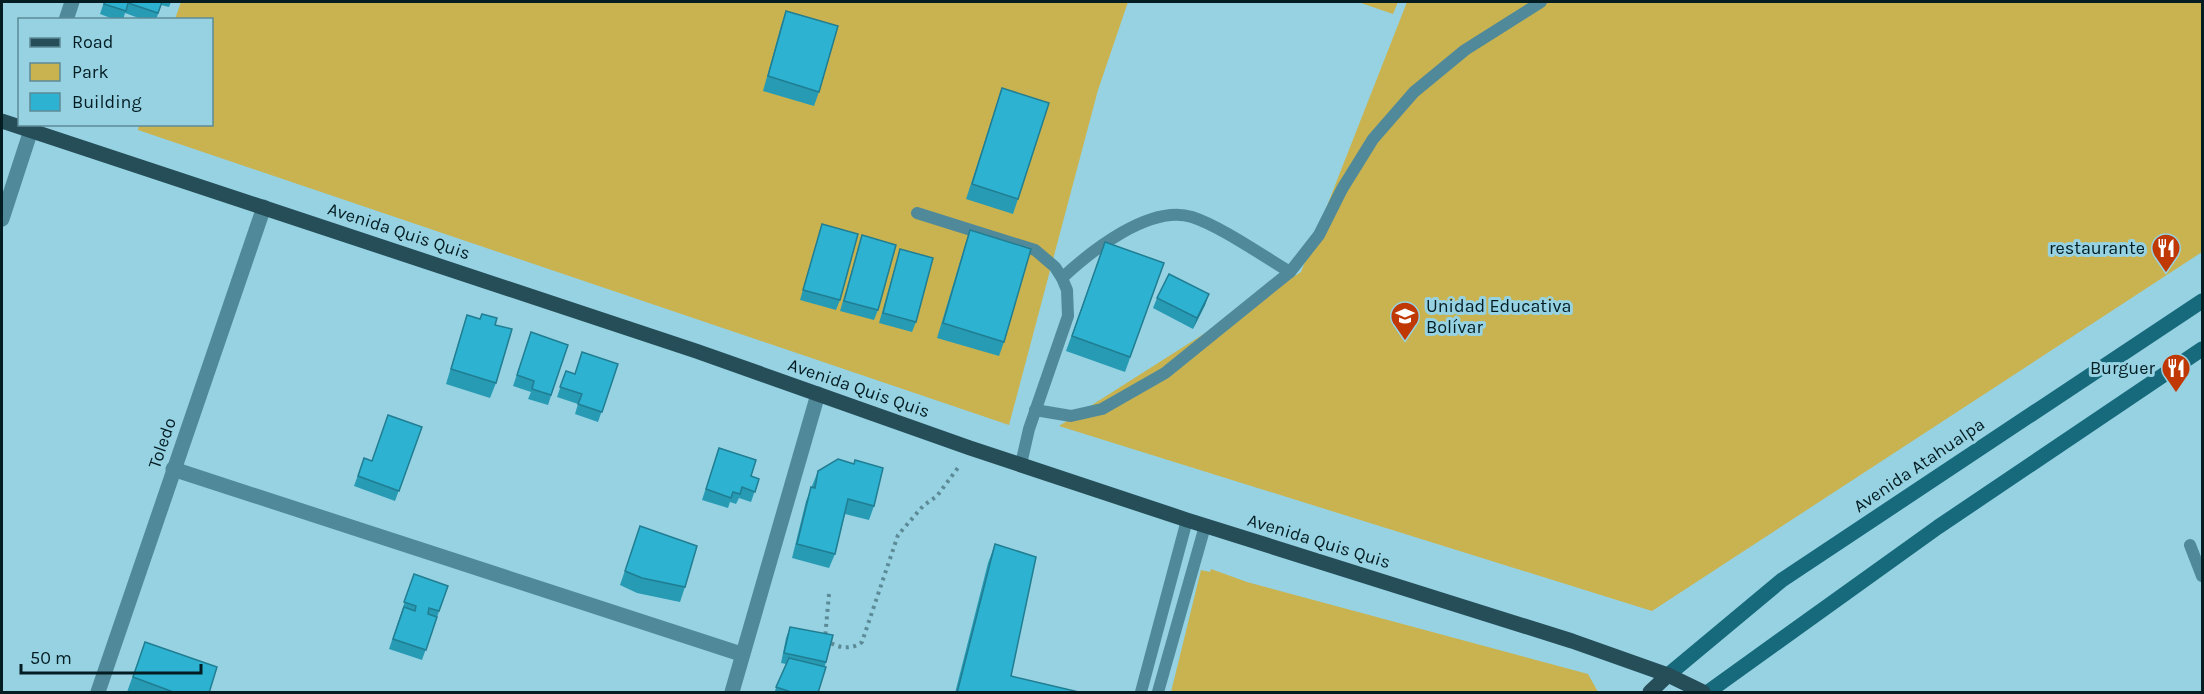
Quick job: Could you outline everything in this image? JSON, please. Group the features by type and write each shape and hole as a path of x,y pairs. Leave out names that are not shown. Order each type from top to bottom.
{"main road":[{"name":"Avenida Quis Quis","path":"2,121 18,125"},
{"name":"Avenida Quis Quis","path":"32,128 818,394 970,448 1205,526 1572,641 1668,675 1703,693"},
{"name":"Avenida Atahualpa","path":"1668,675 1782,580 2202,301"},
{"path":"1708,693 1938,527 2202,349"},
{"path":"1650,693 1668,675"}],"street":[{"path":"67,18 72,2"},
{"path":"2,219 32,128"},
{"name":"Toledo","path":"98,693 264,207"},
{"path":"732,693 741,654 818,394"},
{"path":"173,469 741,654"}],"lane":[{"path":"1035,410 1071,416 1102,409 1166,373 1290,272 1319,235 1356,163 1391,116 1414,92 1448,63 1541,2"},
{"path":"917,213 1035,250 1055,267 1062,278 1066,290 1068,316 1035,410 1021,464"},
{"path":"1062,278 1092,250 1123,232 1150,222 1180,215 1204,223 1290,272"},
{"path":"1141,693 1187,520"},
{"path":"1158,693 1205,526"},
{"path":"2190,545 2202,576"}],"path":[{"path":"829,594 825,638 834,645 852,649 862,642 898,535 912,516 937,496 955,476 970,448"}],"green space":[{"path":"181,2 1128,2 1098,90 1009,425 138,130 139,126 213,126 213,18 175,18"},
{"path":"1358,2 1398,2 1393,14"},
{"path":"1407,2 2202,2 2202,252 1652,611 1059,426 1301,272"},
{"path":"1211,569 1247,582 1588,674 1598,692 1171,692 1201,570 1210,572"}],"building":[{"path":"104,2 162,2 158,13 128,3 126,11 104,4"},
{"path":"786,11 838,26 819,92 768,76"},
{"path":"1002,88 1049,103 1018,199 972,184"},
{"path":"822,224 858,234 840,300 803,290"},
{"path":"970,230 1031,249 1004,342 943,323"},
{"path":"862,235 896,245 878,310 844,301"},
{"path":"1105,242 1164,263 1130,357 1072,336"},
{"path":"900,249 933,258 916,322 883,313"},
{"path":"1169,274 1209,294 1197,318 1157,298"},
{"path":"482,314 497,318 495,325 512,329 496,383 451,369 467,315 480,319"},
{"path":"531,332 568,345 551,395 532,389 534,381 517,375"},
{"path":"582,352 618,364 602,412 578,404 582,394 560,387 566,371 575,374"},
{"path":"388,415 422,427 399,491 358,476 364,458 372,461"},
{"path":"719,448 756,460 751,476 759,479 755,492 742,487 740,494 733,492 731,498 706,489"},
{"path":"838,459 854,464 855,460 883,468 874,506 848,499 835,554 797,544 811,487 815,488 818,471"},
{"path":"640,526 697,546 685,587 642,578 625,571"},
{"path":"995,544 1036,557 1011,676 1083,693 957,693"},
{"path":"414,574 448,586 439,611 429,608 428,614 437,617 426,650 393,639 404,607 415,611 416,606 404,602"},
{"path":"790,627 833,635 826,662 784,653"},
{"path":"145,642 217,667 209,693 176,693 133,677"},
{"path":"789,658 826,667 818,693 794,693 776,687"}],"place":[{"name":"restaurante","path":"2166,274"},
{"name":"Unidad Educativa Bolívar","path":"1405,342"},
{"name":"Burguer","path":"2176,394"}]}
